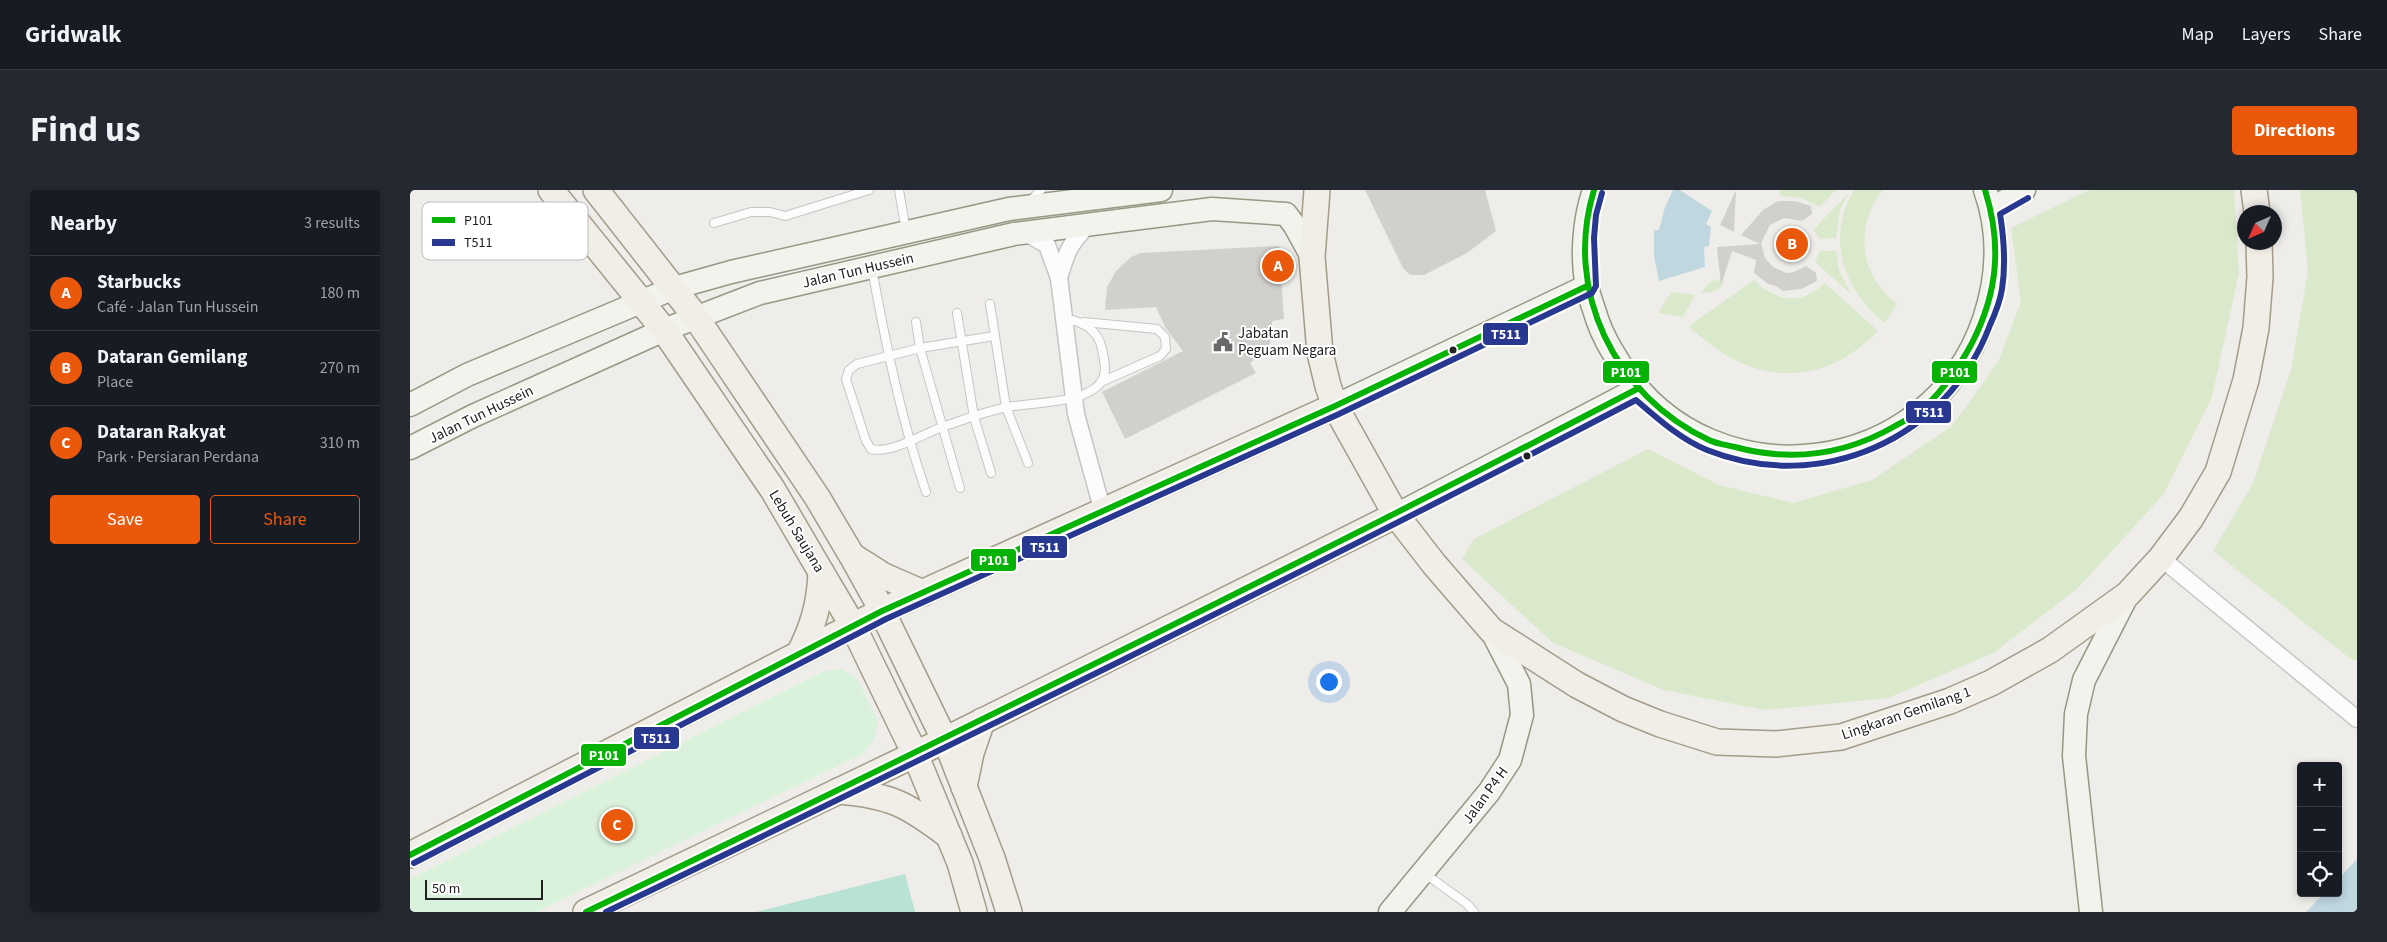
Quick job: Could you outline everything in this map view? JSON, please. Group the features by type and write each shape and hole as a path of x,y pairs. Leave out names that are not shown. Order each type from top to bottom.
{"main road":[{"name":"Lebuh Saujana","path":"551,190 561,202"},
{"path":"596,190 695,316 817,497 852,556 882,611 945,740 992,858 1009,912"},
{"name":"Lingkaran Gemilang 1","path":"1317,190 1312,257 1320,353 1335,406 1396,515 1434,564 1491,630 1577,685 1624,709 1660,724 1717,742 1776,744 1841,737 1950,701 1990,683 2050,650 2128,594 2161,558 2191,518 2218,472 2246,380 2256,328 2260,277 2259,250"},
{"path":"2254,190 2256,205"},
{"name":"Lebuh Saujana","path":"588,236 664,330 773,490 853,626 915,754 960,863 974,912"},
{"path":"410,855 882,611 1335,406"},
{"path":"586,912 945,740 1396,515"},
{"path":"852,556 884,576 923,593"},
{"path":"799,654 812,629 821,597 821,572"},
{"path":"964,787 971,753 982,721"},
{"path":"838,792 868,793 894,800 918,813 949,836"}],"street":[{"name":"Jalan Tun Hussein","path":"410,405 467,375 674,288 731,272 1088,194 1161,190"},
{"path":"1594,190 1589,203 1584,244 1587,286 1604,340 1637,389 1671,419 1710,441 1753,455 1807,457 1843,452 1885,436 1922,411 1954,379 1977,340 1991,298 1996,253 1988,199 2024,190"},
{"name":"Jalan Tun Hussein","path":"410,448 473,416 695,316 760,293 1026,232 1212,209 1286,214 1312,257"},
{"path":"1059,278 1066,252 1071,243 1088,225"},
{"path":"1026,232 1047,245 1059,278 1062,317 1076,414 1103,512"},
{"path":"1335,406 1587,286"},
{"path":"1396,515 1637,389"},
{"path":"2161,558 2357,719"},
{"path":"2091,912 2074,756 2076,714 2084,680 2128,594"},
{"name":"Jalan P4 H","path":"1390,912 1489,792 1510,760 1522,715 1519,684 1491,630"}],"lane":[{"path":"714,223 751,212 770,212 785,216 870,190"},
{"path":"899,190 906,233"},
{"path":"1024,208 1041,190"},
{"path":"872,267 888,356 909,442 926,492"},
{"path":"990,304 1006,407 1028,463"},
{"path":"957,313 974,417 991,473"},
{"path":"994,336 920,348 857,364 849,370 846,380 866,441 871,449 877,450 909,442 942,427 1006,407 1074,398 1090,392 1101,382 1160,356 1166,349 1165,337 1157,329 1082,322 1062,317"},
{"path":"916,322 920,348 960,488"},
{"path":"1082,322 1096,332 1101,344 1106,370 1101,382"},
{"path":"1424,873 1467,904 1474,912"}],"green space":[{"path":"1779,190 1836,190 1820,207 1801,198 1781,196"},
{"path":"1854,190 1883,190 1874,204 1868,219 1865,250 1868,265 1875,279 1884,292 1897,304 1885,323 1859,295 1850,280 1843,262 1840,245 1841,227 1845,208"},
{"path":"2089,190 2234,190 2239,273 2212,397 2163,495 2078,588 1995,652 1888,698 1764,710 1664,690 1553,643 1462,559 1474,539 1648,449 1719,485 1793,503 1872,480 1952,426 1998,362 2021,302 2011,228"},
{"path":"2300,190 2357,190 2357,660 2352,660 2213,551 2253,483 2291,370 2308,271"},
{"path":"1849,193 1840,210 1836,238 1820,239 1813,230"},
{"path":"1820,251 1836,251 1839,270 1851,294 1815,262"},
{"path":"1716,280 1724,281 1718,289 1709,293 1701,292 1710,282"},
{"path":"1754,280 1771,293 1789,298 1807,295 1825,283 1878,331 1855,351 1832,364 1808,372 1783,373 1759,369 1735,360 1711,345 1689,326"},
{"path":"1671,292 1695,295 1683,317 1658,313"},
{"path":"842,669 857,679 878,721 874,739 862,754 536,912 410,912 410,879 825,671"},
{"path":"905,874 915,912 756,912"}],"water":[{"path":"1673,190 1680,190 1712,211 1706,224 1711,227 1709,246 1704,247 1705,267 1659,281 1654,256 1654,230 1659,230 1665,207"},
{"path":"1784,239 1792,239 1798,245 1798,253 1792,259 1784,259 1778,253 1778,245"},
{"path":"2357,859 2357,912 2306,912 2320,897 2342,897 2342,875"}],"building":[{"path":"1365,190 1485,190 1496,231 1467,253 1424,275 1410,275 1403,268"},
{"path":"1736,190 1734,232 1720,225"},
{"path":"1778,201 1795,201 1811,206 1812,214 1802,221 1784,218 1770,225 1761,243 1765,258 1773,267 1786,273 1794,272 1806,266 1816,273 1817,281 1801,289 1783,291 1776,286 1768,284 1754,273 1756,260 1732,251 1721,286 1717,247 1760,244 1741,235 1763,210"},
{"name":"Jabatan Peguam Negara","path":"1279,246 1284,319 1272,321 1272,337 1269,346 1263,354 1250,363 1256,373 1125,439 1102,392 1183,351 1165,327 1156,307 1105,310 1107,287 1116,271 1131,257 1141,253"}],"transit line":[{"name":"P101","path":"1594,190 1586,228 1586,265 1592,302 1605,336 1623,368 1647,397 1676,421 1709,440 1756,452 1797,455 1837,449 1857,444 1876,436 1915,415 1942,389 1955,372 1981,324 1995,268 1994,230 1985,190"},
{"name":"T511","path":"414,863 886,619 1339,414 1592,293 1596,286 1594,238 1596,215 1602,193"},
{"name":"T511","path":"606,912 1123,660 1636,400 1669,428 1687,440 1707,450 1750,462 1793,466 1835,461 1875,448 1911,427 1944,399 1970,365 1992,321 2001,294 2004,261 2000,214 2028,198"},
{"name":"P101","path":"410,855 882,611 1335,406 1587,286"},
{"name":"P101","path":"586,912 1114,655 1637,389"}],"place":[{"name":"Dataran Gemilang","path":"1792,244"},
{"name":"Starbucks","path":"1278,266"},
{"name":"Jabatan Peguam Negara","path":"1223,342"},
{"name":"Dataran Rakyat","path":"617,825"}]}
